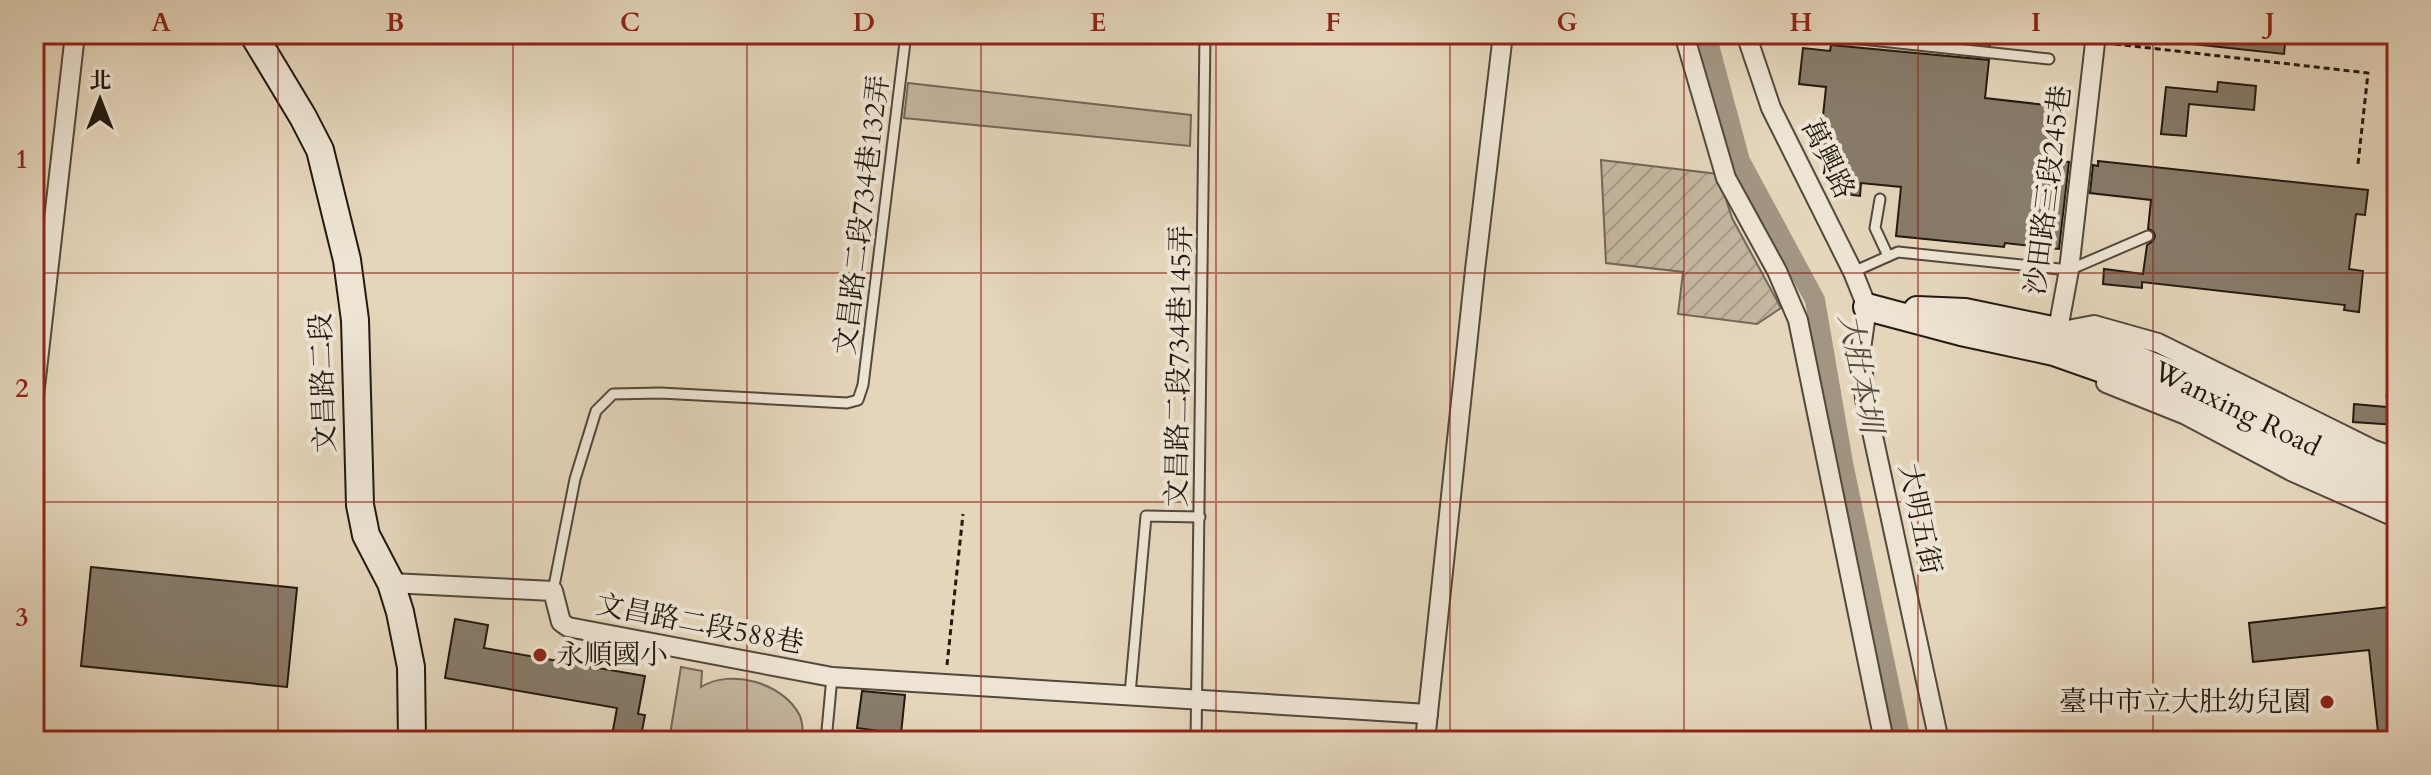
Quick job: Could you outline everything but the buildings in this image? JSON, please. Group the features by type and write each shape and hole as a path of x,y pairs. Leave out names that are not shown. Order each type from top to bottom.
{"street":[{"path":"34,396 75,34"},
{"name":"文昌路二段","path":"253,34 320,150 347,260 355,320 360,505 366,535 391,583 400,612 411,667 412,741"},
{"path":"1425,741 1503,34"},
{"path":"1684,34 1726,178 1777,271 1798,320 1884,741"},
{"name":"萬興路","path":"1746,34 1771,108 1853,272 1867,307"},
{"name":"沙田路三段245巷","path":"2056,342 2069,270 2096,38"},
{"name":"Wanxing Road","path":"1867,307 1965,312 2093,354"},
{"name":"大明五街","path":"1867,307 1861,349 1865,399 1939,741"},
{"name":"Wanxing Road","path":"2056,342 2094,325 2158,343 2374,450 2397,458"},
{"name":"Wanxing Road","path":"2056,342 2075,370 2186,415 2293,472 2397,518"},
{"path":"2093,354 2209,389 2397,476"},
{"path":"2093,354 2309,462 2397,498"},
{"path":"391,583 553,591"},
{"name":"文昌路二段588巷","path":"553,591 561,622 568,627 832,677"},
{"path":"832,677 1428,714"}],"lane":[{"name":"文昌路二段734巷132弄","path":"553,591 575,479 596,411 613,394 660,393 847,403 858,400 863,385 906,34"},
{"name":"文昌路二段734巷145弄","path":"1196,741 1205,34"},
{"path":"1815,34 2049,59"},
{"path":"1880,199 1875,228 1888,256"},
{"path":"1853,272 1898,252 2069,270 2148,236"},
{"path":"1130,694 1146,516 1200,517"},
{"path":"826,741 832,677"}],"path":[{"path":"2096,38 2368,73 2358,164"},
{"path":"945,684 963,514"}],"shaded area":[{"path":"908,83 1191,115 1190,146 904,118"},
{"path":"1601,160 1718,174 1732,218 1781,308 1757,324 1678,314 1683,272 1606,263"},
{"path":"681,667 702,671 701,687 713,681 741,679 770,687 792,704 800,716 803,741 669,741"}],"waterway":[{"name":"大肚本圳","path":"1706,34 1740,161 1815,300 1843,463 1901,741"}],"place":[{"name":"永順國小","path":"540,655"},
{"name":"臺中市立大肚幼兒園","path":"2327,702"}]}
